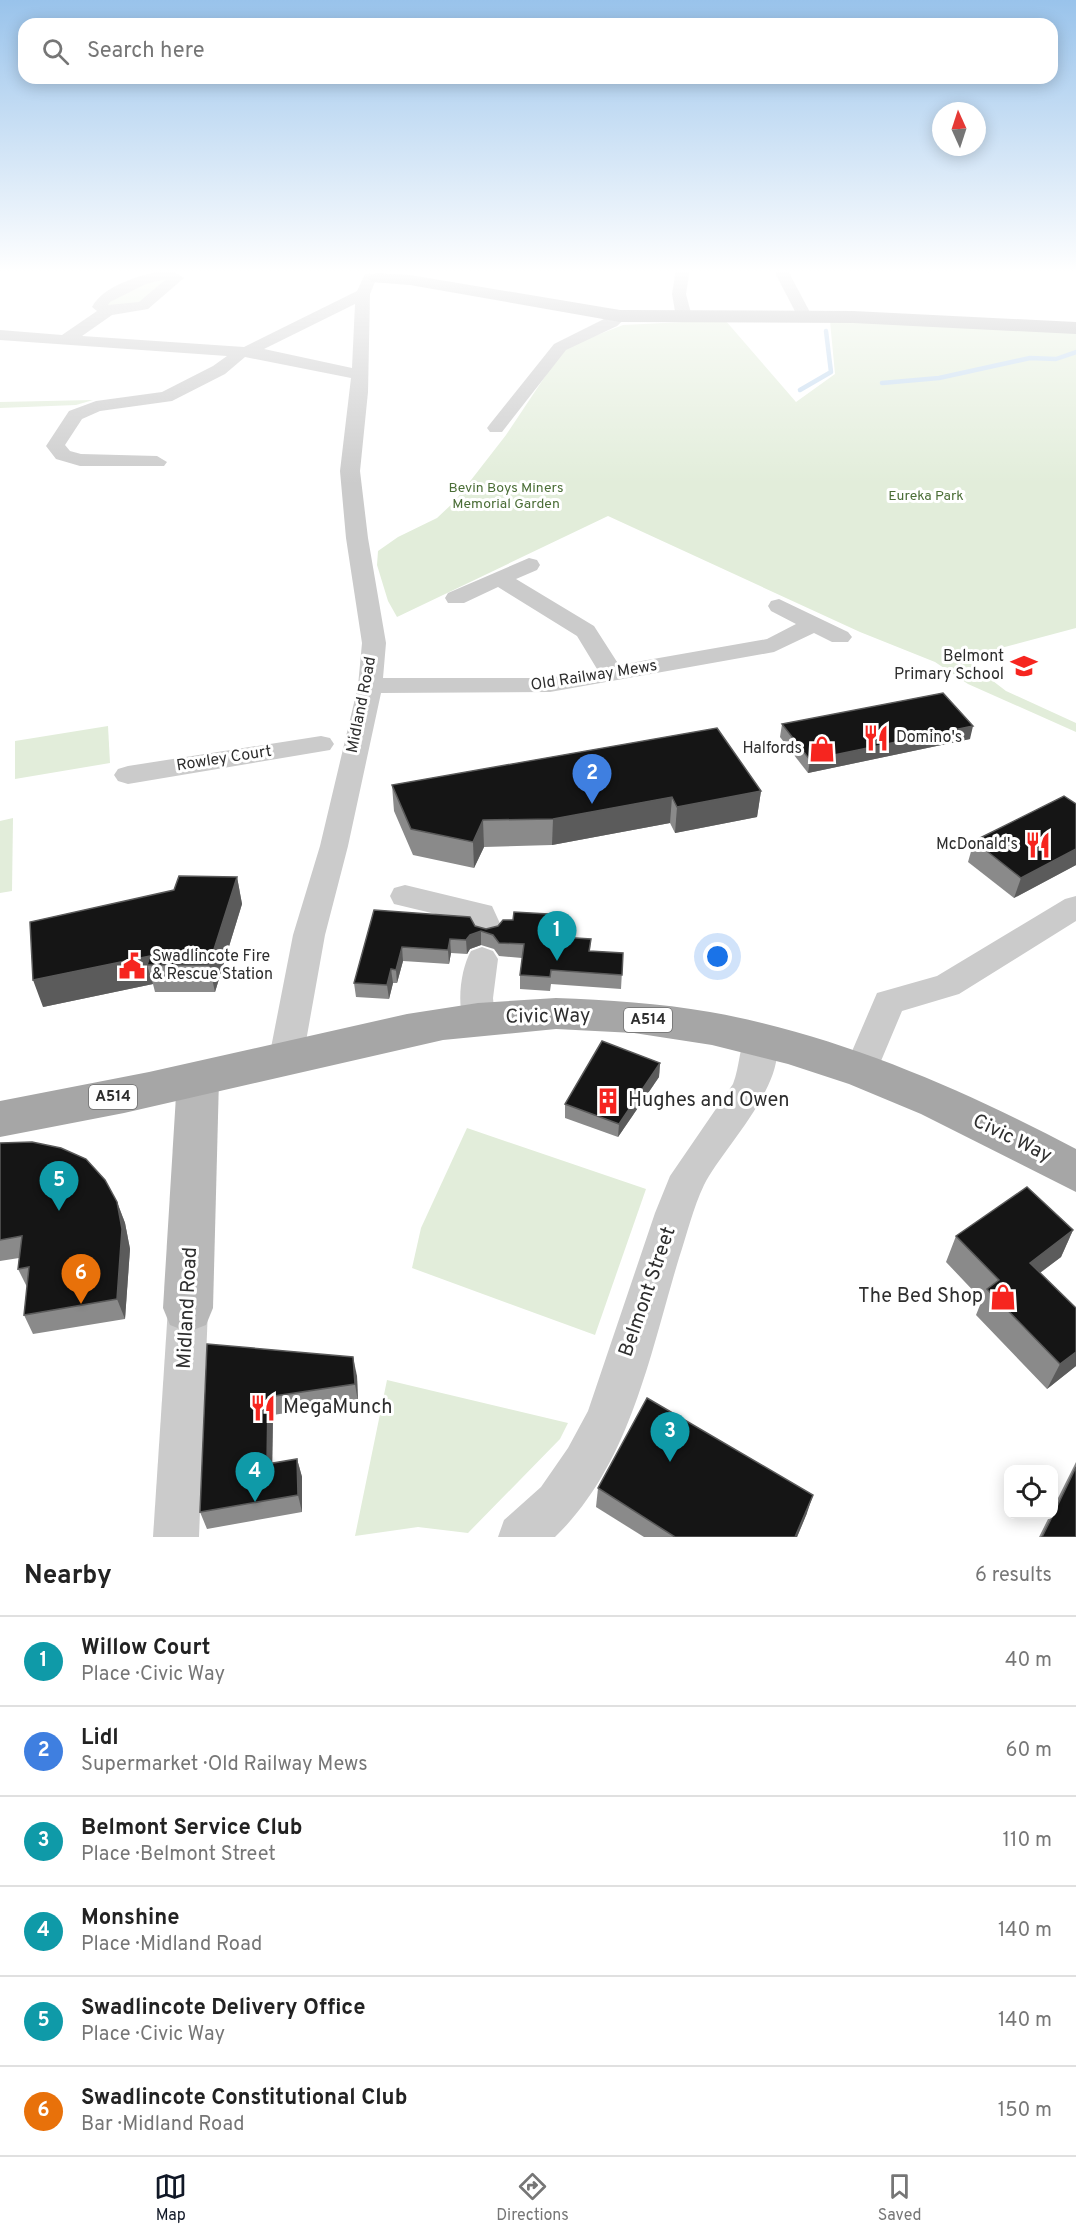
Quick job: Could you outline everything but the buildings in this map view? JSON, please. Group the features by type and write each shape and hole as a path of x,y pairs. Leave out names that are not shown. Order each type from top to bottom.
{"main road":[{"name":"Civic Way","path":"0,1119 478,1019 599,1015 693,1026 760,1038 861,1070 1023,1141 1076,1172"},
{"name":"Midland Road","path":"188,1308 198,1079"}],"street":[{"path":"76,341 246,352 358,374"},
{"path":"158,462 80,460 63,455 55,446 75,415 96,406 166,397 219,370 265,341"},
{"name":"Midland Road","path":"286,1058 309,934 334,846 369,686 374,643 357,538 350,472 363,341"},
{"path":"496,428 560,347 574,341"},
{"path":"456,598 529,565"},
{"path":"500,579 586,631 613,675"},
{"path":"779,606 840,637"},
{"name":"Old Railway Mews","path":"369,686 550,685 774,645 812,624"},
{"name":"Rowley Court","path":"128,775 321,744"},
{"path":"405,896 481,914 485,944 477,998 478,1019"},
{"path":"861,1070 889,1002 947,986 1076,907"},
{"name":"Belmont Street","path":"521,1537 557,1503 584,1464 607,1420 674,1213 689,1176 747,1092 757,1068 760,1038"},
{"name":"Midland Road","path":"176,1537 188,1308"}],"green space":[{"name":"Eureka Park","path":"583,341 743,341 796,402 835,374 832,341 1076,341 1076,628 963,658 1006,691 1076,723 1076,732 968,684 935,662 860,632 608,516 397,617 388,601 377,565 378,551 398,537 437,518 454,502 506,435 564,348"},
{"path":"93,400 76,405 0,408 0,402"},
{"path":"108,726 110,763 15,779 15,741"},
{"path":"13,818 12,891 0,893 0,821"},
{"path":"467,1128 646,1189 595,1335 412,1268 421,1228"},
{"path":"387,1380 568,1423 560,1439 468,1533 418,1527 355,1536"}],"waterway":[{"path":"800,390 831,372 827,341"},
{"path":"882,383 939,378 1030,358 1056,359 1076,352"}],"place":[{"name":"Belmont Primary School","path":"1024,666"},
{"name":"Domino's","path":"876,738"},
{"name":"Halfords","path":"822,749"},
{"name":"Lidl","path":"592,804"},
{"name":"McDonald's","path":"1038,845"},
{"name":"Willow Court","path":"557,961"},
{"name":"Swadlincote Fire & Rescue Station","path":"132,966"},
{"name":"Hughes and Owen","path":"608,1101"},
{"name":"Swadlincote Delivery Office","path":"59,1211"},
{"name":"The Bed Shop","path":"1003,1297"},
{"name":"Swadlincote Constitutional Club","path":"81,1304"},
{"name":"MegaMunch","path":"263,1408"},
{"name":"Belmont Service Club","path":"670,1462"},
{"name":"Monshine","path":"255,1502"}],"park label":[{"name":"Bevin Boys Miners Memorial Garden","path":"506,496"}]}
